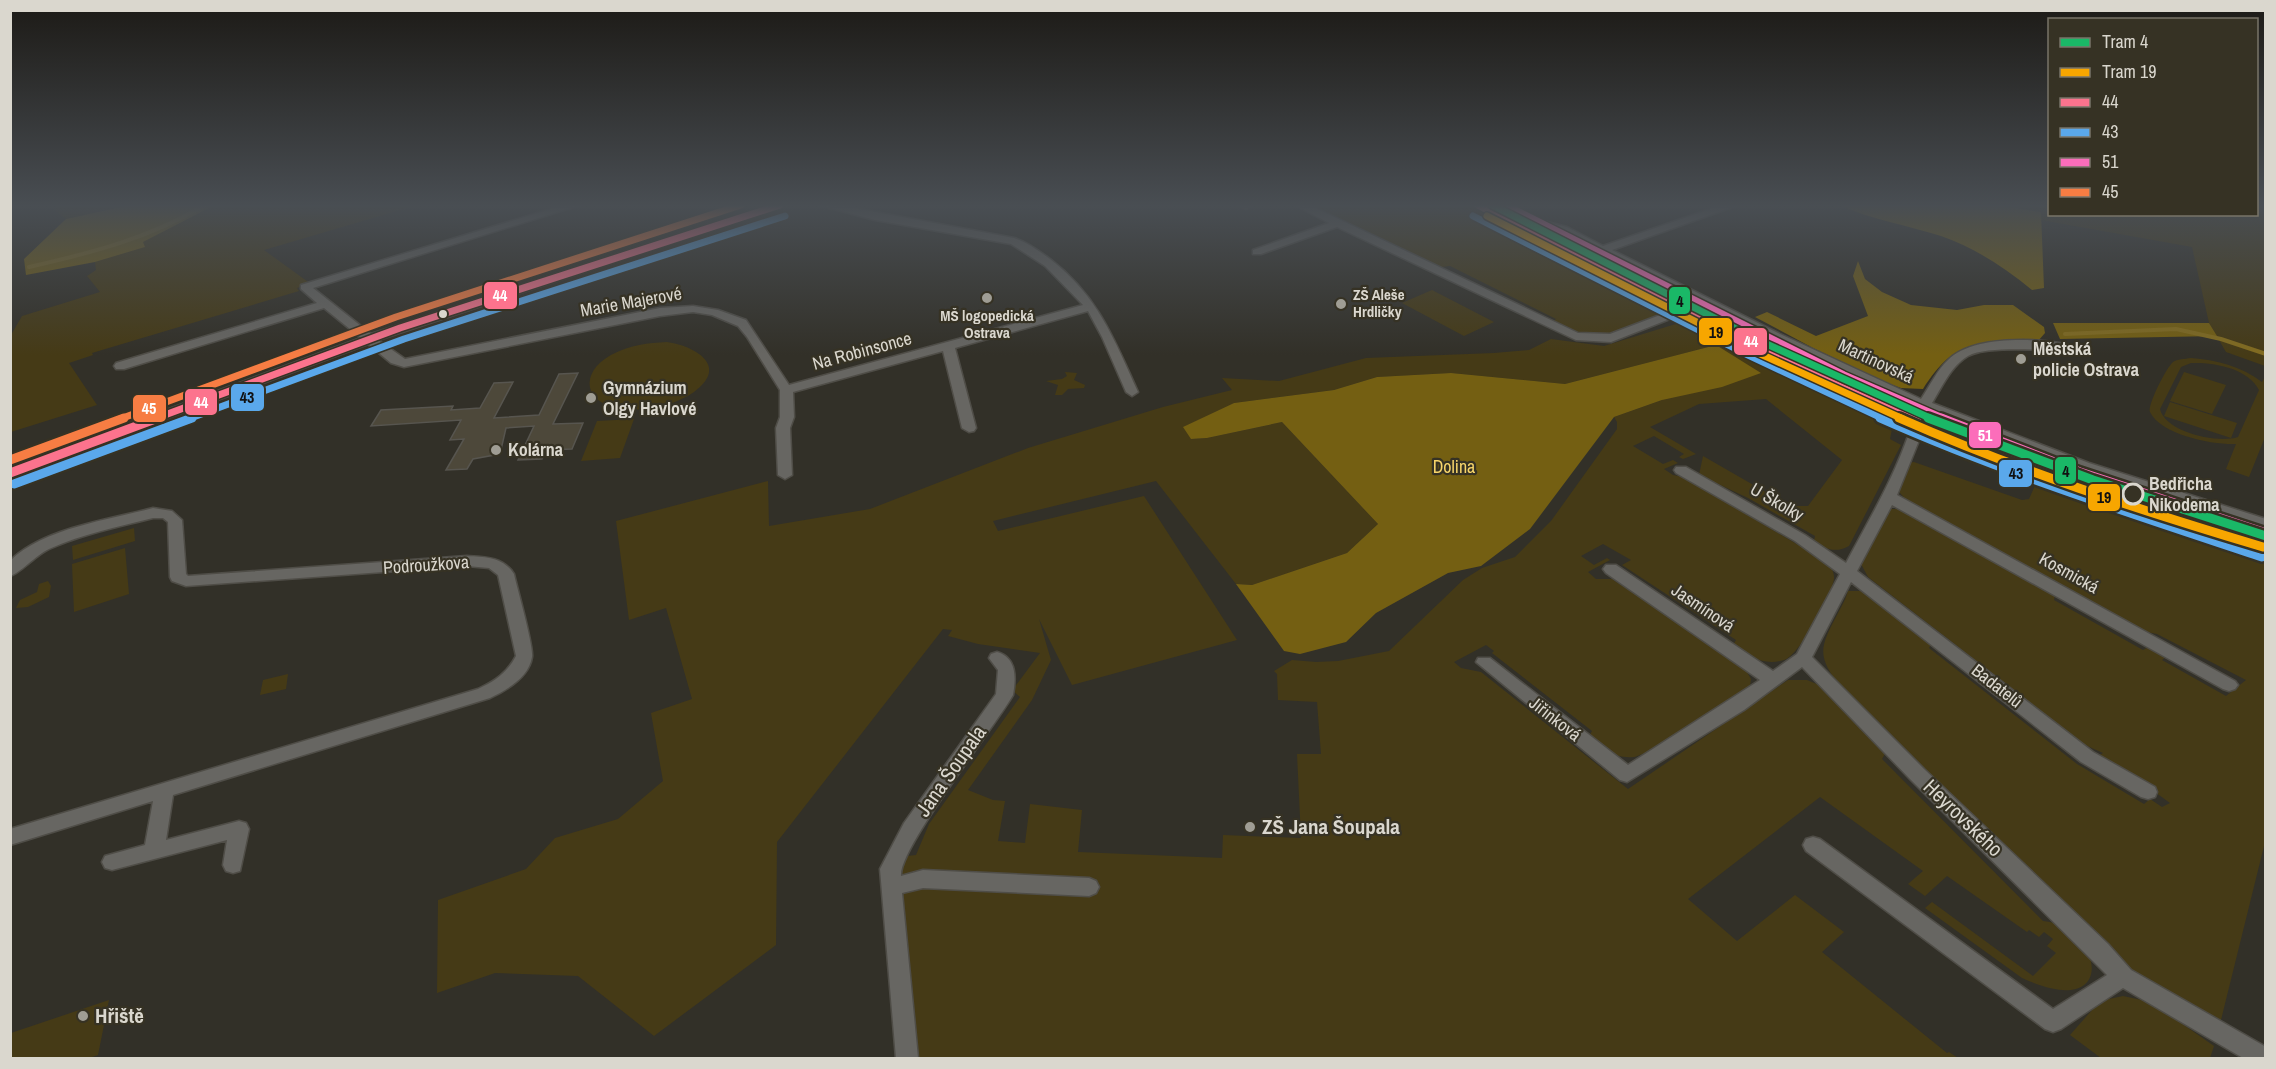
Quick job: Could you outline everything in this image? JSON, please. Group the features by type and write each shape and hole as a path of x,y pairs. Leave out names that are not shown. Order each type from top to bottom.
{"street":[{"name":"Marie Majerové","path":"410,255 304,287 395,360 404,363 660,312 693,309 714,312 742,323 786,390"},
{"path":"10,473 370,339 624,255"},
{"path":"1036,255 1073,287 1099,317 1132,392"},
{"path":"1405,255 1576,336 1589,339 1611,338 1686,309"},
{"path":"1581,256 1585,255"},
{"name":"Martinovská","path":"1612,255 1924,405 2057,456 2265,524"},
{"name":"Martinovská","path":"1581,256 1839,386 1919,422 2109,495 2265,546"},
{"path":"120,366 326,304"},
{"name":"Na Robinsonce","path":"786,390 1089,307"},
{"path":"1773,680 1803,658 1889,497 1908,454 1924,405 1951,363 1964,353 1980,347 2035,344 2066,348"},
{"path":"948,346 969,428"},
{"path":"785,475 783,428 787,417 786,390"},
{"name":"U Školky","path":"1681,470 1800,538 1850,573"},
{"name":"Kosmická","path":"1889,497 2229,685"},
{"name":"Podroužkova","path":"10,571 28,555 52,542 153,513 167,514 175,520 178,577 186,582 467,561 491,562 501,566 506,574 524,656 516,672 501,685 484,694 10,837"},
{"name":"Jasmínová","path":"1611,569 1773,680"},
{"name":"Badatelů","path":"1850,573 2087,757 2148,792"},
{"name":"Jana Šoupala","path":"907,1059 890,869 910,829 1004,695 1008,675 1005,664 997,658"},
{"name":"Heyrovského","path":"1803,658 1917,774 2100,951 2123,977 2263,1059"},
{"name":"Jiřinková","path":"1484,662 1627,776 1773,680"},
{"path":"154,851 164,792"},
{"path":"112,862 239,829 233,865"},
{"path":"1814,845 2053,1022 2123,977"},
{"path":"892,887 923,879 1089,887"}],"shaded area":[{"path":"118,255 271,255 311,284 297,288 299,291 92,353 93,355 69,363 97,405 11,432 11,335 22,316 100,292 87,276 96,270 95,262"},
{"path":"1415,255 1568,255 1654,300 1667,311 1609,335 1594,336 1567,328 1553,321 1556,319 1450,266 1441,267"},
{"path":"2194,255 2265,255 2265,366 2226,352 2209,323"},
{"path":"1432,290 1494,322 1464,336 1402,303"},
{"path":"1692,319 1723,340 1756,358 1822,392 1870,411 1886,422 1892,429 1890,439 1901,445 1849,546 1835,550 1818,544 1814,541 1815,536 1748,498 1699,475 1703,456 1790,506 1808,506 1842,460 1766,399 1699,404 1650,427 1696,454 1683,459 1679,457 1684,454 1654,436 1633,446 1663,464 1673,460 1678,463 1664,469 1673,475 1683,477 1827,562 1834,577 1820,613 1797,649 1784,660 1770,662 1750,657 1738,649 1733,645 1736,640 1622,565 1631,560 1603,544 1581,556 1594,565 1607,558 1610,560 1588,572 1596,579 1612,579 1744,667 1751,679 1750,686 1728,702 1693,726 1643,754 1634,757 1621,756 1598,746 1588,738 1592,731 1492,653 1494,651 1486,645 1454,662 1461,668 1481,672 1628,789 1788,680 1807,680 1824,687 1886,752 1882,759 2043,921 2063,926 2079,938 2088,953 2092,968 2088,981 2075,989 2054,989 2022,978 1925,908 1932,902 2033,976 2056,953 2047,946 2053,939 2044,932 2039,937 2029,930 2027,932 1947,876 1925,896 1908,884 1923,871 1820,797 1688,899 1737,941 1795,895 1844,932 1822,952 1947,1053 1958,1058 913,1058 899,912 899,862 907,856 916,855 929,824 1020,697 1013,691 1014,688 1040,653 978,644 948,636 952,630 943,629 777,842 776,945 654,1036 578,976 495,973 437,993 438,900 526,869 555,838 618,819 663,781 651,713 692,699 666,608 629,620 616,521 768,481 769,526 870,509 1028,448 1163,407 1232,390 1222,378 1279,381 1366,358 1529,350 1551,339 1604,346","holes":["1716,345 1662,400 1614,417 1617,429 1551,521 1515,557 1482,568 1463,580 1389,651 1338,661 1292,660 1274,671 1277,674 1278,700 1317,702 1321,754 1297,754 1301,838 1223,835 1222,858 1078,852 1082,810 1030,804 1025,843 998,841 1005,801 993,800 968,790 1032,700 1051,660 1039,619 1072,685 1237,640 1144,496 998,531 993,521 1156,481 1236,584 1252,585 1347,553 1378,524 1282,422 1207,438 1192,439 1184,427 1234,403 1334,390 1377,377 1451,373 1565,384"]},
{"path":"667,342 678,344 697,353 709,366 709,374 704,383 694,392 668,405 638,410 607,405 592,392 591,377 595,368 613,354 646,344"},
{"path":"2191,358 2228,365 2262,382 2265,377 2265,437 2249,477 2226,469 2236,444 2214,443 2189,437 2165,427 2150,412 2154,395 2170,366 2175,361","holes":["2191,363 2219,365 2247,376 2259,390 2238,437 2218,439 2193,434 2171,424 2164,417 2160,409 2181,367"]},
{"path":"1065,372 1077,373 1074,380 1085,385 1084,388 1068,389 1062,395 1055,395 1058,385 1046,381 1062,379 1067,376"},
{"path":"2184,372 2226,385 2212,414 2170,401"},
{"path":"2170,402 2237,423 2231,438 2164,416"},
{"path":"634,419 620,458 581,461 597,421"},
{"path":"1914,462 2022,500 2029,499 2037,481 2173,533 2265,563 2265,842 2220,1024 2142,978 2122,962 1843,690 1828,669 1823,652 1827,635 1848,591 1862,591 1932,643 1929,648 2077,764 2144,804 2150,799 2162,807 2170,803 2137,779 2098,756 2103,753 2085,745 1868,577 1861,564 1862,558 1888,509 1899,509 1910,513 2055,595 2054,600 2143,650 2150,646 2167,656 2162,660 2226,696 2246,680 2157,634 2147,632 1910,504 1900,493 1897,484 1907,463"},
{"path":"134,528 135,541 73,560 72,546"},
{"path":"125,548 129,594 74,612 72,564"},
{"path":"48,581 51,586 49,597 28,607 16,608 20,600 37,592 39,584"},
{"path":"288,674 286,689 260,695 263,680"},
{"path":"2123,996 2151,1002 2214,1046 2210,1058 2101,1058 2070,1035 2100,1001"},
{"name":"Hřiště","path":"109,1000 98,1055 89,1058 11,1058 11,1033"}],"green space":[{"path":"28,255 119,255 95,262 26,275 24,259"},
{"path":"1982,255 2043,255 2044,288 2032,290"},
{"path":"1858,261 1865,279 1882,292 1911,305 1957,310 1984,305 2013,305 2044,327 2045,333 2038,341 1986,343 1972,346 1947,359 1923,389 1901,388 1813,348 1755,317 1767,312 1816,336 1868,316 1853,276"},
{"path":"2053,323 2209,323 2217,336 2060,339"},
{"name":"Dolina","path":"1716,345 1761,373 1722,387 1662,400 1614,417 1530,529 1481,566 1448,573 1376,613 1346,642 1300,654 1284,651 1236,584 1252,585 1347,553 1378,524 1282,422 1207,438 1191,439 1183,427 1234,403 1334,390 1377,377 1451,373 1565,384"}],"building":[{"name":"Gymnázium Olgy Havlové","path":"578,373 553,424 583,423 572,449 546,450 542,459 518,460 534,426 506,428 500,454 473,459 467,469 446,470 464,439 450,440 461,420 371,426 381,410 453,406 451,410 480,408 494,383 513,382 494,418 539,415 559,374"}],"waterway":[{"path":"29,267 79,255"},
{"path":"2065,334 2176,329 2221,339 2266,354"}],"tram line":[{"name":"19","path":"1563,255 1810,378 1962,445 2089,492 2263,547"},
{"name":"4","path":"1590,255 1760,341 1924,416 2008,450 2093,480 2266,536"}],"transit line":[{"name":"45","path":"10,460 396,317 587,255"},
{"name":"44","path":"10,473 400,328 626,255"},
{"name":"43","path":"14,484 404,339 665,255"},
{"name":"43","path":"1550,255 1746,354 1912,432 2042,483 2262,557"},
{"name":"44","path":"1577,255 1839,386 1919,422 2076,483 2266,546"},
{"name":"51","path":"1604,255 1844,375 1924,411 2080,472 2266,533"}],"place":[{"name":"MŠ logopedická Ostrava","path":"987,298"},
{"name":"ZŠ Aleše Hrdličky","path":"1341,304"},
{"name":"Městská policie Ostrava","path":"2021,359"},
{"name":"Gymnázium Olgy Havlové","path":"591,398"},
{"name":"Kolárna","path":"496,450"},
{"name":"Bedřicha Nikodema","path":"2133,494"},
{"name":"ZŠ Jana Šoupala","path":"1250,827"},
{"name":"Hřiště","path":"83,1016"}]}
